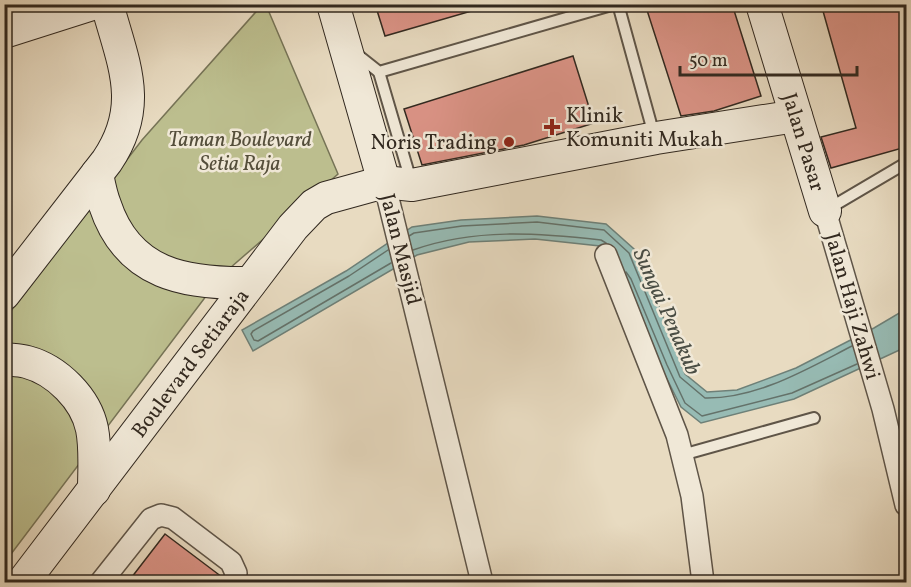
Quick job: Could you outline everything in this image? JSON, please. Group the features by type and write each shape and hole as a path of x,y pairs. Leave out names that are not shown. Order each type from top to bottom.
{"street":[{"path":"4,32 92,4"},
{"path":"4,294 115,149 126,121 129,107 128,80 107,4"},
{"path":"333,4 344,43 398,183"},
{"name":"Jalan Pasar","path":"762,4 825,211"},
{"name":"Jalan Masjid","path":"482,582 393,213 398,183 654,138 796,116"},
{"path":"97,174 112,224 137,256 158,269 195,281 250,283"},
{"name":"Boulevard Setiaraja","path":"23,582 293,227 314,205 340,193 398,183"},
{"name":"Jalan Haji Zahwi","path":"825,211 883,409 906,505"},
{"path":"606,255 677,435 692,496 703,582"},
{"path":"4,359 28,362 51,373 70,388 83,406 92,429 94,489"},
{"path":"101,582 151,519 161,515 173,518 231,562 236,573 234,582"}],"lane":[{"path":"379,72 616,4 654,138"},
{"path":"344,43 379,72 398,183"},
{"path":"825,211 906,163"},
{"path":"682,455 814,418"}],"green space":[{"name":"Taman Boulevard Setia Raja","path":"262,5 266,5 338,174 222,275 5,562 4,320 142,140"}],"water":[{"path":"537,216 606,224 634,249 685,374 707,392 737,390 796,368 906,309 906,347 794,399 701,423 681,407 661,367 625,282 600,246 535,239 469,242 417,255 253,351 242,330 346,271 412,227 461,220"}],"building":[{"path":"375,4 474,4 475,10 385,36"},
{"path":"645,4 732,4 761,96 714,111 681,116"},
{"path":"821,4 906,4 906,147 831,168 821,137 856,128"},
{"path":"573,56 594,123 524,145 422,165 404,109"},
{"path":"165,534 222,577 222,582 128,582"}],"place":[{"name":"Klinik Komuniti Mukah","path":"552,127"},
{"name":"Noris Trading","path":"509,142"}],"water label":[{"name":"Sungai Penakub","path":"668,311"}]}
